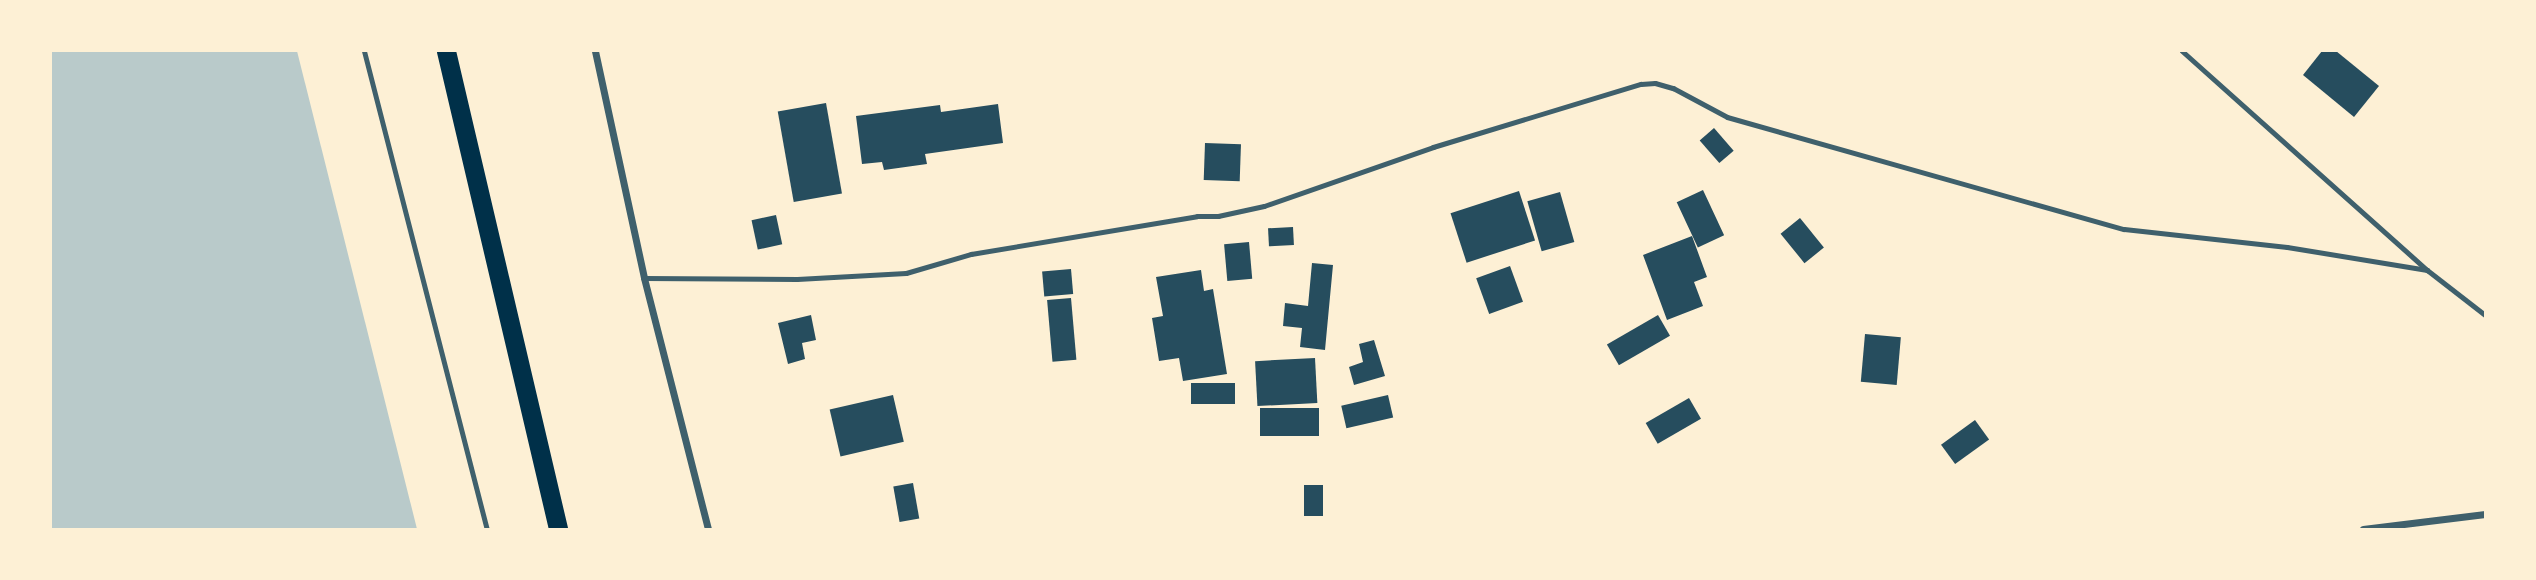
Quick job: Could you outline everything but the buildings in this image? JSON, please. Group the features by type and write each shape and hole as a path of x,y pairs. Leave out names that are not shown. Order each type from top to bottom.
{"highway":[{"path":"446,51 558,529"}],"street":[{"path":"595,51 645,278 708,529"},
{"path":"2363,529 2485,514"}],"lane":[{"path":"364,51 487,529"},
{"path":"2182,51 2427,270 2485,315"},
{"path":"645,278 797,279 906,273 971,254 1197,216 1218,216 1264,206 1433,147 1641,84 1655,83 1673,88 1727,117 2124,229 2287,247 2427,270"}],"shaded area":[{"path":"51,51 297,51 417,529 51,529"}]}
